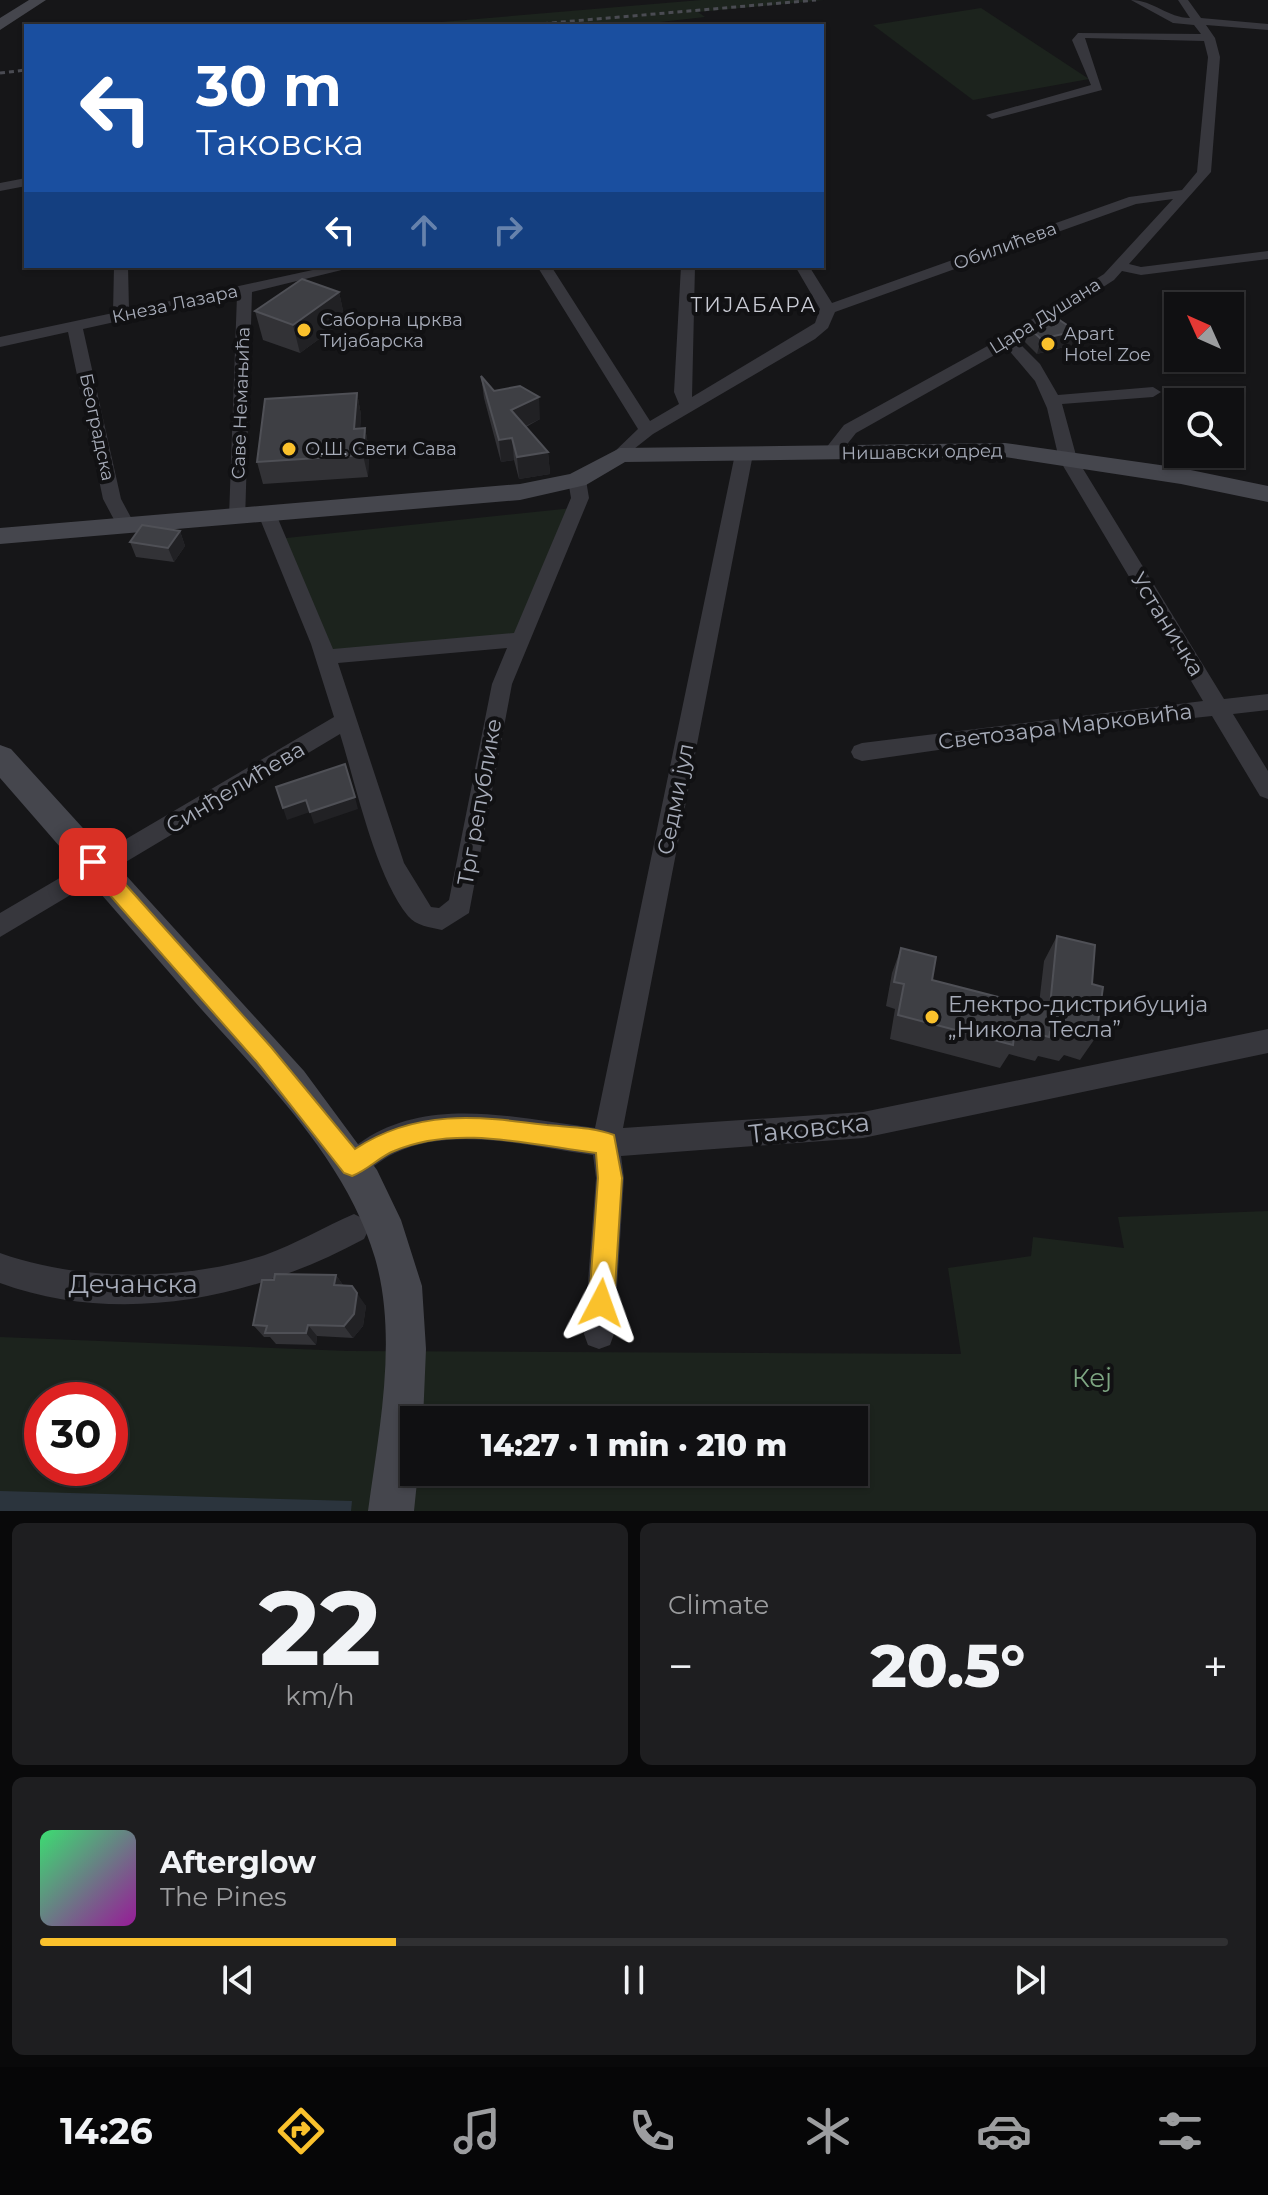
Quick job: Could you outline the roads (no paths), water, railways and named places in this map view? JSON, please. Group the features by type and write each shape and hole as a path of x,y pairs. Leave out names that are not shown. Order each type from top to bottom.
{"street":[{"path":"0,25 39,0"},
{"path":"1136,0 1172,20 1207,28"},
{"path":"1183,0 1207,28"},
{"path":"1201,4 1207,28"},
{"path":"992,115 1098,87 1078,40 1082,35 1268,27"},
{"name":"Цара Душана","path":"831,453 850,429 1008,341 1081,297 1122,267 1204,172 1214,57 1207,28"},
{"path":"0,187 24,182"},
{"name":"Обилићева","path":"828,309 1134,200 1185,194"},
{"path":"1122,267 1141,271 1268,255"},
{"path":"121,268 121,316"},
{"name":"Кнеза Лазара","path":"0,342 342,268"},
{"path":"545,268 647,430"},
{"path":"688,268 682,392 688,406"},
{"path":"0,536 520,492 577,480 620,455 647,430 809,336 822,325 828,309 803,268"},
{"name":"Саве Немањића","path":"238,517 245,289"},
{"name":"Београдска","path":"75,326 112,499 126,525"},
{"path":"1008,341 1045,380 1055,400 1153,392"},
{"name":"Устаничка","path":"1055,400 1068,459 1268,790"},
{"name":"Нишавски одред","path":"620,455 985,450 1068,459 1268,494"},
{"name":"Седми јул","path":"599,1334 610,1178 606,1143 744,454"},
{"name":"Трг републике","path":"267,514 325,657 393,864 407,895 425,916 442,919 460,906 476,833 488,745 502,684 580,498 577,480"},
{"path":"325,657 518,640"},
{"name":"Светозара Марковића","path":"862,752 1063,724 1268,702"},
{"name":"Синђелићева","path":"0,926 346,720"},
{"path":"0,757 264,1054 352,1165 396,1260 401,1292 403,1401 391,1511"},
{"name":"Таковска","path":"352,1165 386,1142 426,1129 469,1126 606,1143 863,1125 1268,1041"},
{"name":"Дечанска","path":"0,1268 60,1285 192,1288 239,1278 311,1254 354,1229"}],"railway":[{"path":"539,24 816,0"},
{"path":"0,73 24,70"}],"place":[{"name":"Саборна црква Тијабарска","path":"304,330"},
{"name":"Apart Hotel Zoe","path":"1048,344"},
{"name":"О.Ш. Свети Сава","path":"289,449"},
{"name":"Електро-дистрибуција „Никола Тесла”","path":"932,1017"}],"district":[{"name":"ТИЈАБАРА","path":"754,305"}],"park label":[{"name":"Кеј","path":"1092,1378"}]}
